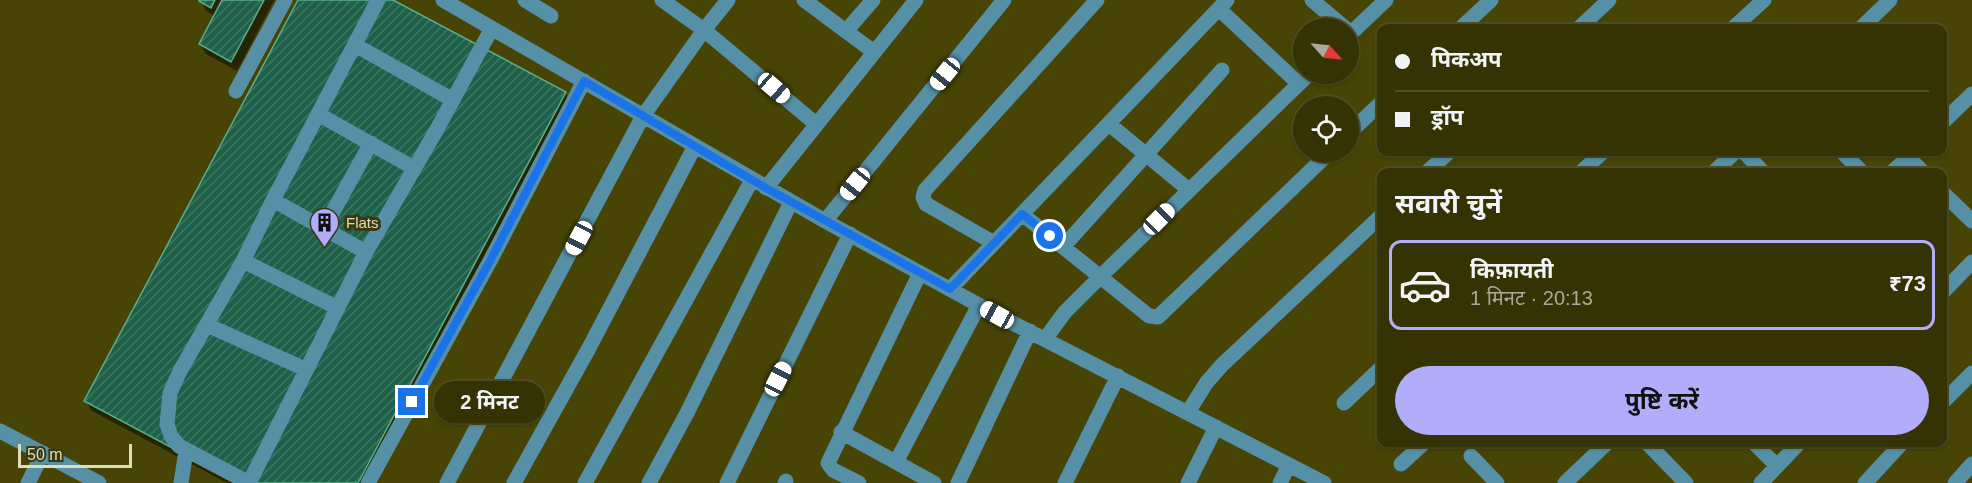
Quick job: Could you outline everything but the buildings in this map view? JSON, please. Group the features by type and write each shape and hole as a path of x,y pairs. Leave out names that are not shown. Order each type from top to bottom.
{"street":[{"path":"236,92 285,0"},
{"path":"378,0 243,261 180,371 169,400 167,424 171,436 186,451 249,483 366,252 492,28"},
{"path":"443,0 825,221 1030,332 1324,483"},
{"path":"525,0 551,16"},
{"path":"662,0 704,30 816,124"},
{"path":"447,483 643,116 728,0"},
{"path":"804,0 874,52"},
{"path":"846,31 873,0"},
{"path":"585,483 759,184 816,124 916,0"},
{"path":"825,221 1005,0"},
{"path":"994,243 926,204 923,201 925,190 1097,0"},
{"path":"1312,0 1332,18"},
{"path":"1359,23 1386,0"},
{"path":"1465,24 1491,0"},
{"path":"1583,24 1609,0"},
{"path":"1737,24 1764,0"},
{"path":"1865,24 1890,0"},
{"path":"950,289 1223,4 1293,69"},
{"path":"355,45 453,100"},
{"path":"1064,247 1222,70"},
{"path":"368,483 490,261 584,81"},
{"path":"1045,339 1065,312 1299,84"},
{"path":"1947,118 1972,94"},
{"path":"1359,124 1377,107"},
{"path":"318,114 414,168"},
{"path":"1109,124 1189,190"},
{"path":"324,228 370,144"},
{"path":"514,483 590,348 695,146"},
{"path":"1431,168 1445,156"},
{"path":"1585,168 1599,156"},
{"path":"1718,168 1731,156"},
{"path":"1748,156 1759,168"},
{"path":"1846,156 1858,168"},
{"path":"1896,168 1909,156"},
{"path":"1022,214 1149,316 1158,317 1320,162"},
{"path":"1947,197 1972,221"},
{"path":"273,200 366,252"},
{"path":"650,483 687,414 791,202"},
{"path":"1188,412 1207,382 1222,365 1377,220"},
{"path":"727,483 850,234"},
{"path":"243,261 338,308"},
{"path":"1947,288 1972,262"},
{"path":"859,483 832,470 828,463 920,273"},
{"path":"896,462 979,305"},
{"path":"207,325 306,369"},
{"path":"958,483 1030,332"},
{"path":"1344,403 1377,372"},
{"path":"1947,398 1972,373"},
{"path":"1065,483 1118,376"},
{"path":"1188,483 1216,427"},
{"path":"0,431 98,483"},
{"path":"842,432 934,483"},
{"path":"1401,464 1420,447"},
{"path":"1573,480 1603,447"},
{"path":"1651,447 1686,483"},
{"path":"1758,447 1778,466"},
{"path":"1761,483 1795,447"},
{"path":"1865,483 1898,447"},
{"path":"180,483 186,451"},
{"path":"28,483 43,453"},
{"path":"1472,456 1497,483"},
{"path":"1955,483 1972,464"},
{"path":"1280,483 1289,465"}],"place":[{"name":"Flats","path":"325,248"}],"route":[{"path":"412,402 490,261 584,81 766,188 950,289 1022,214 1050,236"}]}
